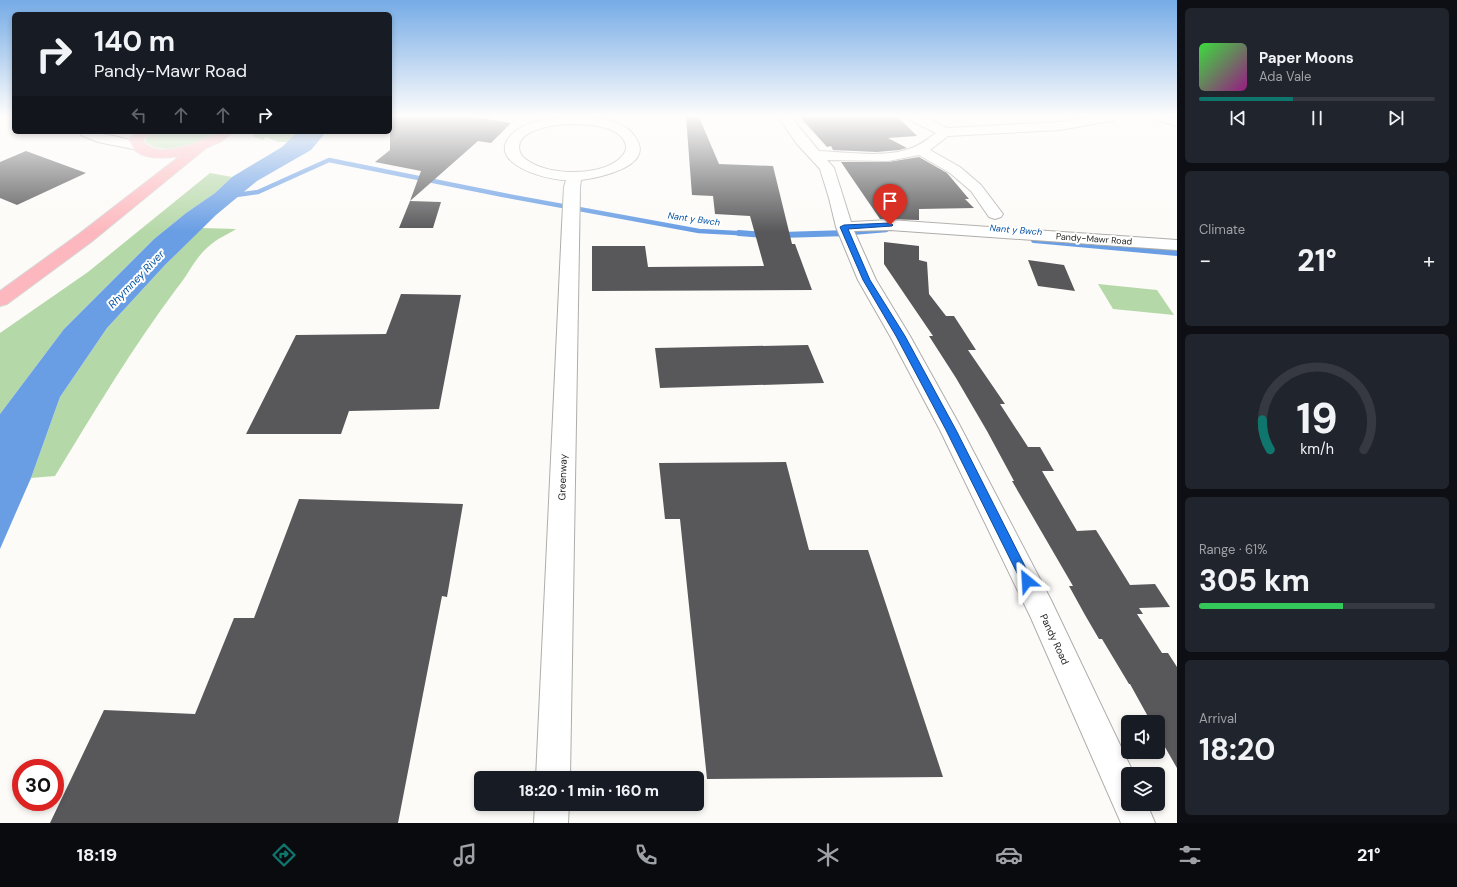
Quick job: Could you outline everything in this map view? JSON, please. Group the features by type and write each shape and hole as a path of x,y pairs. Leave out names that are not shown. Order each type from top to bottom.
{"main road":[{"path":"137,197 144,158 150,155"},
{"path":"0,300 54,261 189,155"}],"street":[{"path":"138,155 144,158"},
{"path":"514,155 523,165 537,171 549,174 575,176 606,171 625,162 631,155"},
{"name":"Pandy Road","path":"816,155 827,168 837,198 844,227 867,280 900,336 951,430 1041,609 1121,784"},
{"path":"930,155 955,170 976,188 995,214"},
{"name":"Greenway","path":"553,771 570,225 572,186 575,176"},
{"name":"Pandy-Mawr Road","path":"844,227 890,225 1177,245"},
{"path":"551,823 552,811"},
{"path":"1133,811 1138,823"}],"green space":[{"path":"210,173 232,177 215,193 186,213 154,239 64,329 0,414 0,333 88,272"},
{"path":"202,228 236,229 211,244 195,261 129,357 55,476 31,478 60,397 107,328 165,265"},
{"path":"1098,284 1157,290 1174,315 1113,309"}],"water":[{"name":"Rhymney River","path":"268,155 302,155 257,181 216,215 165,265 107,328 60,397 31,478 0,549 0,414 64,329 154,239 186,213 215,193 232,177"}],"building":[{"path":"16,155 38,155 86,173 17,205 0,198 0,162"},
{"path":"383,155 462,155 410,201 421,171 375,162"},
{"path":"689,155 715,155 719,164 773,166 792,244 795,244 812,290 592,291 592,246 645,246 648,267 764,266 750,216 715,214 713,196 692,195"},
{"path":"919,157 947,173 969,199 965,199 974,208 919,209 919,220 880,219 841,162 888,162"},
{"path":"410,201 441,202 433,228 399,228"},
{"path":"884,242 919,246 919,260 927,262 929,294 946,316 954,316 976,350 968,350 1005,404 1000,404 1028,447 1040,447 1054,471 1042,471 1077,531 1096,530 1130,585 1155,584 1170,607 1139,608 1143,614 1137,614 1162,653 1168,653 1177,667 1177,768 1165,747 1165,715 1147,715 1102,639 1099,639 1069,586 1073,586 1012,481 1014,481 987,431 929,336 933,336 884,264"},
{"path":"1028,260 1064,265 1075,291 1038,286"},
{"path":"401,294 461,295 439,409 349,411 341,434 246,434 296,335 386,334"},
{"path":"808,345 824,383 660,388 655,348"},
{"path":"786,462 809,550 868,550 943,777 707,779 680,519 665,519 659,463"},
{"path":"299,499 463,504 447,597 442,596 398,823 50,823 56,811 64,811 64,794 104,710 195,714 234,618 254,618"}],"waterway":[{"name":"Nant y Bwch","path":"229,196 258,192 329,160 503,195 699,231 744,233"},
{"name":"Nant y Bwch","path":"837,234 886,230"},
{"name":"Nant y Bwch","path":"739,233 744,233"},
{"name":"Nant y Bwch","path":"744,233 755,234"},
{"name":"Nant y Bwch","path":"744,233 764,235"},
{"name":"Nant y Bwch","path":"781,235 848,233"},
{"name":"Nant y Bwch","path":"1034,240 1177,253"}],"route":[{"path":"890,225 844,227 867,280 900,336 951,430 1027,581"}]}
